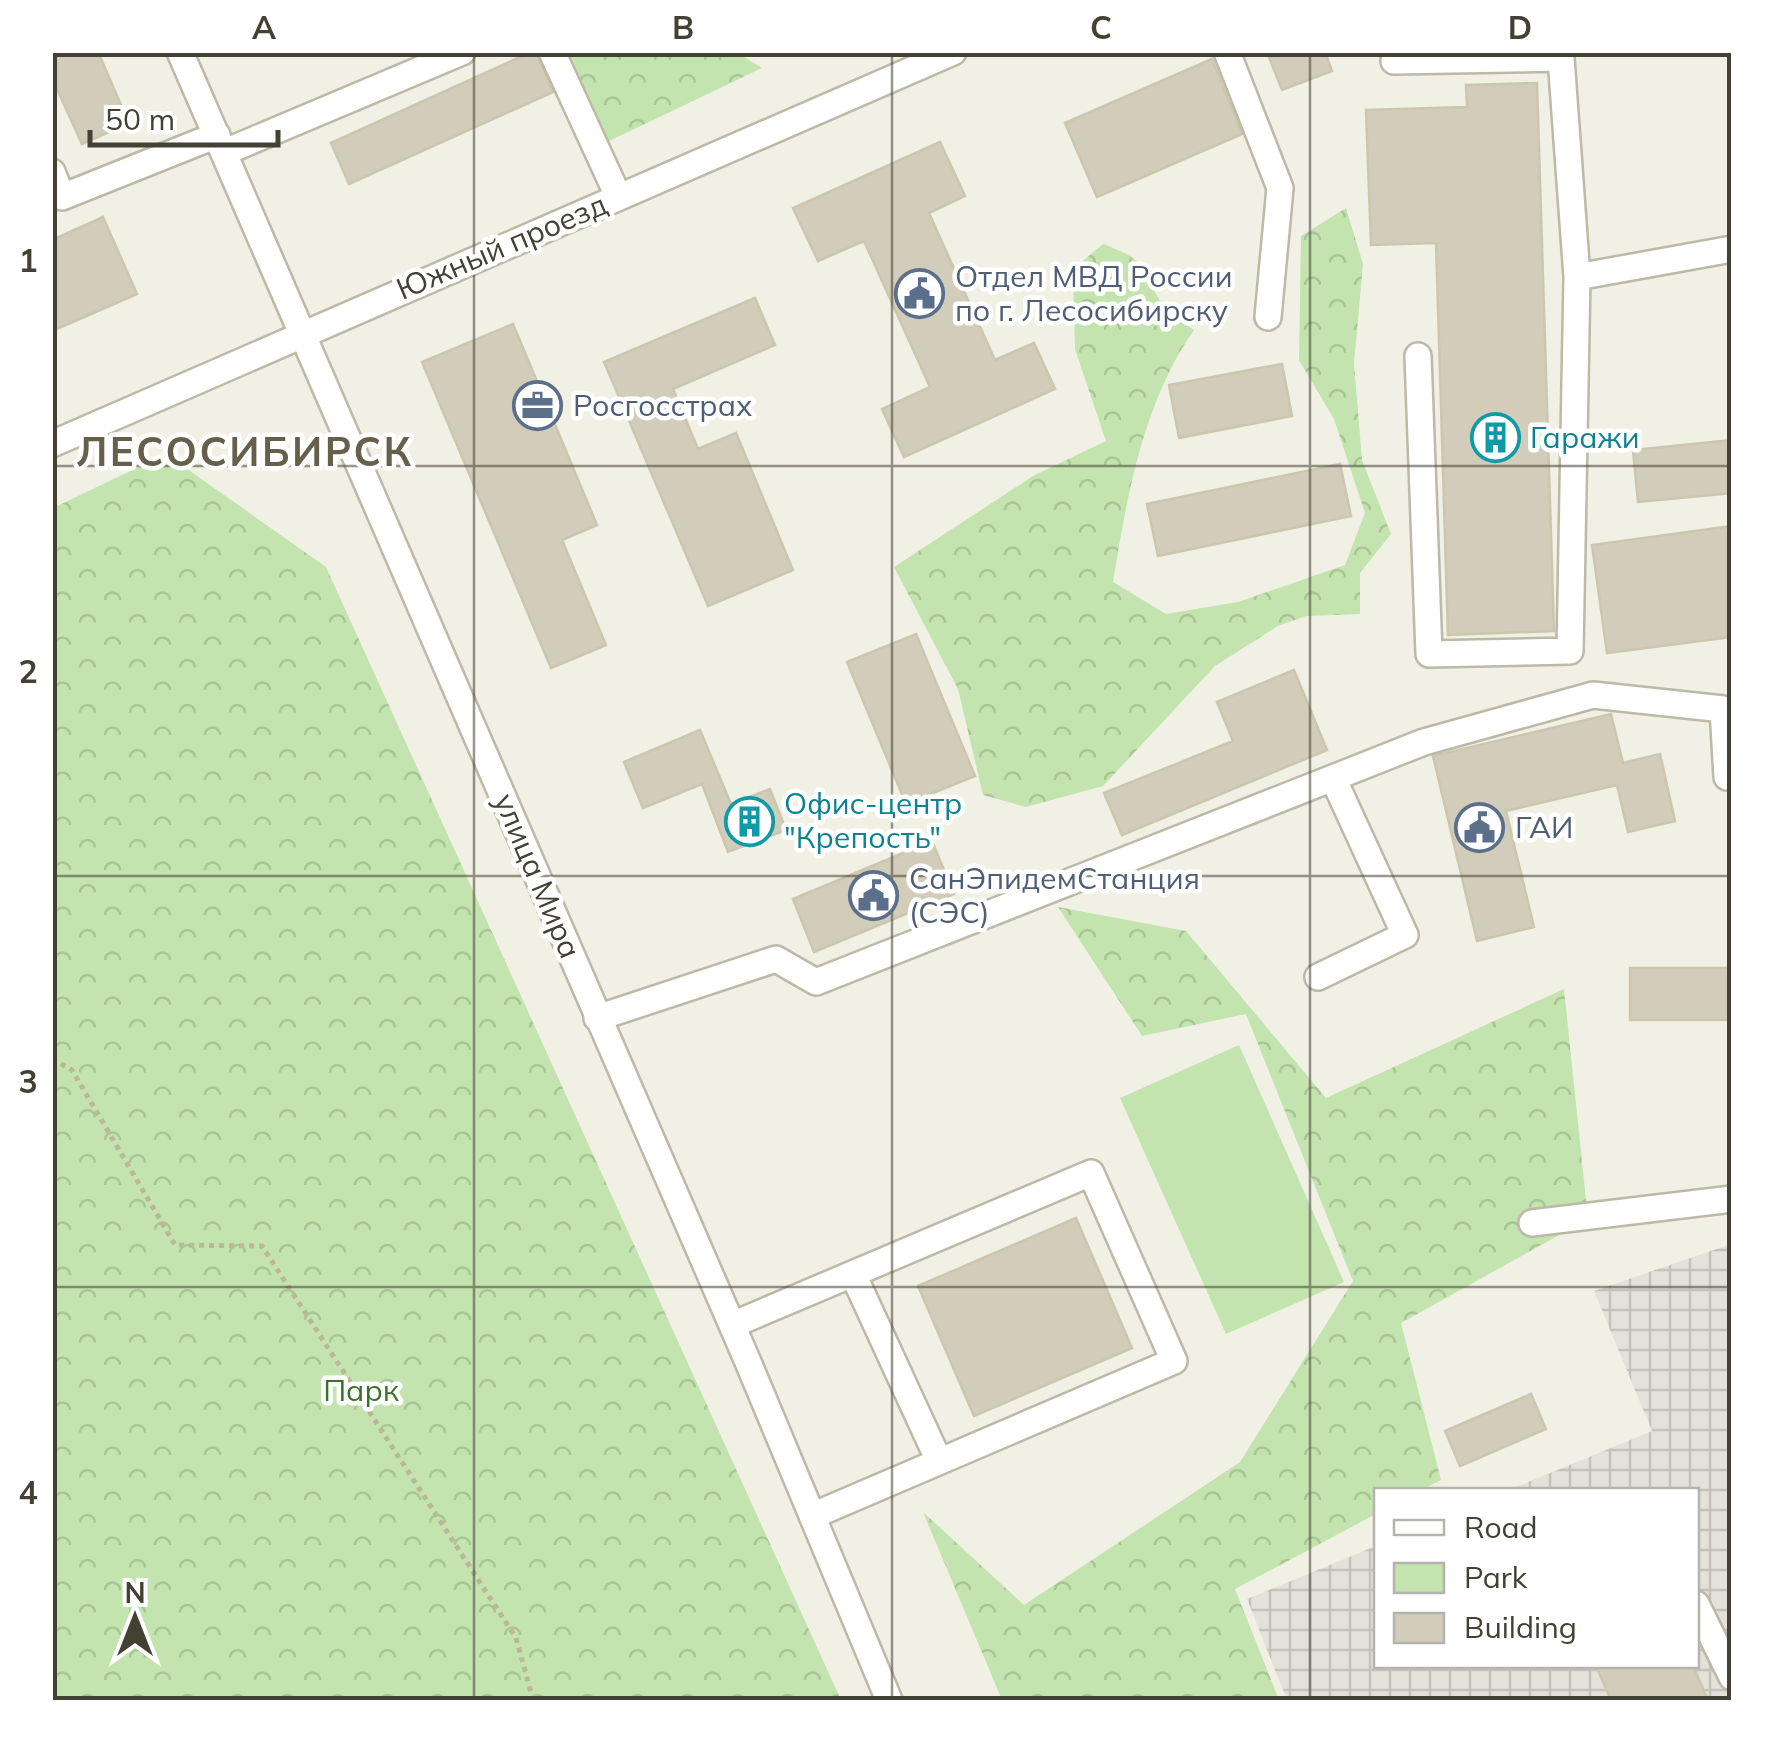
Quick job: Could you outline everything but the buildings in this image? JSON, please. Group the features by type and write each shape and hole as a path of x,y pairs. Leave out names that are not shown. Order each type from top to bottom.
{"street":[{"name":"улица Мира","path":"180,52 305,332 732,1325 888,1700"},
{"path":"52,172 57,200 462,52"},
{"path":"552,52 618,196"},
{"name":"Южный проезд","path":"52,444 953,52"},
{"path":"1227,52 1280,188 1268,317"},
{"path":"1394,61 1561,58 1577,277 1570,650 1429,654 1418,356"},
{"path":"1577,277 1732,249"},
{"path":"597,1018 776,960 816,982 1424,742 1593,695 1723,709 1727,777 1732,776"},
{"path":"1318,977 1405,935 1333,778"},
{"path":"732,1325 1090,1173 1174,1361 812,1516"},
{"path":"1532,1223 1732,1198"},
{"path":"853,1274 939,1461"},
{"path":"1699,1610 1732,1678"}],"path":[{"path":"52,1059 72,1070 175,1245 262,1246 516,1638 533,1700"}],"shaded area":[{"path":"1731,1244 1731,1700 1287,1700 1247,1599 1374,1547 1374,1668 1699,1668 1699,1488 1514,1488 1652,1431 1594,1291"}],"green space":[{"path":"568,53 738,53 762,68 605,143"},
{"path":"1346,208 1363,264 1354,364 1362,460 1391,534 1360,573 1360,614 1306,616 1278,626 1215,666 1103,786 1026,807 983,795 958,689 894,567 1033,476 1106,441 1075,349 1073,269 1103,244 1121,251 1141,265 1168,311 1194,330 1176,358 1150,419 1131,484 1113,582 1166,614 1238,602 1345,565 1365,513 1334,419 1299,360 1301,236"},
{"name":"Парк","path":"166,454 326,567 841,1700 53,1700 53,508"},
{"path":"1058,907 1186,931 1326,1098 1564,989 1588,1219 1401,1323 1441,1480 1425,1488 1374,1488 1374,1515 1235,1589 1279,1700 1002,1700 923,1512 1024,1605 1240,1462 1353,1281 1246,1014 1142,1036"},
{"path":"1239,1045 1344,1282 1226,1334 1120,1098"}],"place":[{"name":"Отдел МВД России по г. Лесосибирску","path":"920,294"},
{"name":"Росгосстрах","path":"538,406"},
{"name":"Гаражи","path":"1495,438"},
{"name":"Офис-центр \"Крепость\"","path":"749,821"},
{"name":"ГАИ","path":"1480,828"},
{"name":"СанЭпидемСтанция (СЭС)","path":"874,896"}],"district":[{"name":"ЛЕСОСИБИРСК","path":"245,452"}]}
